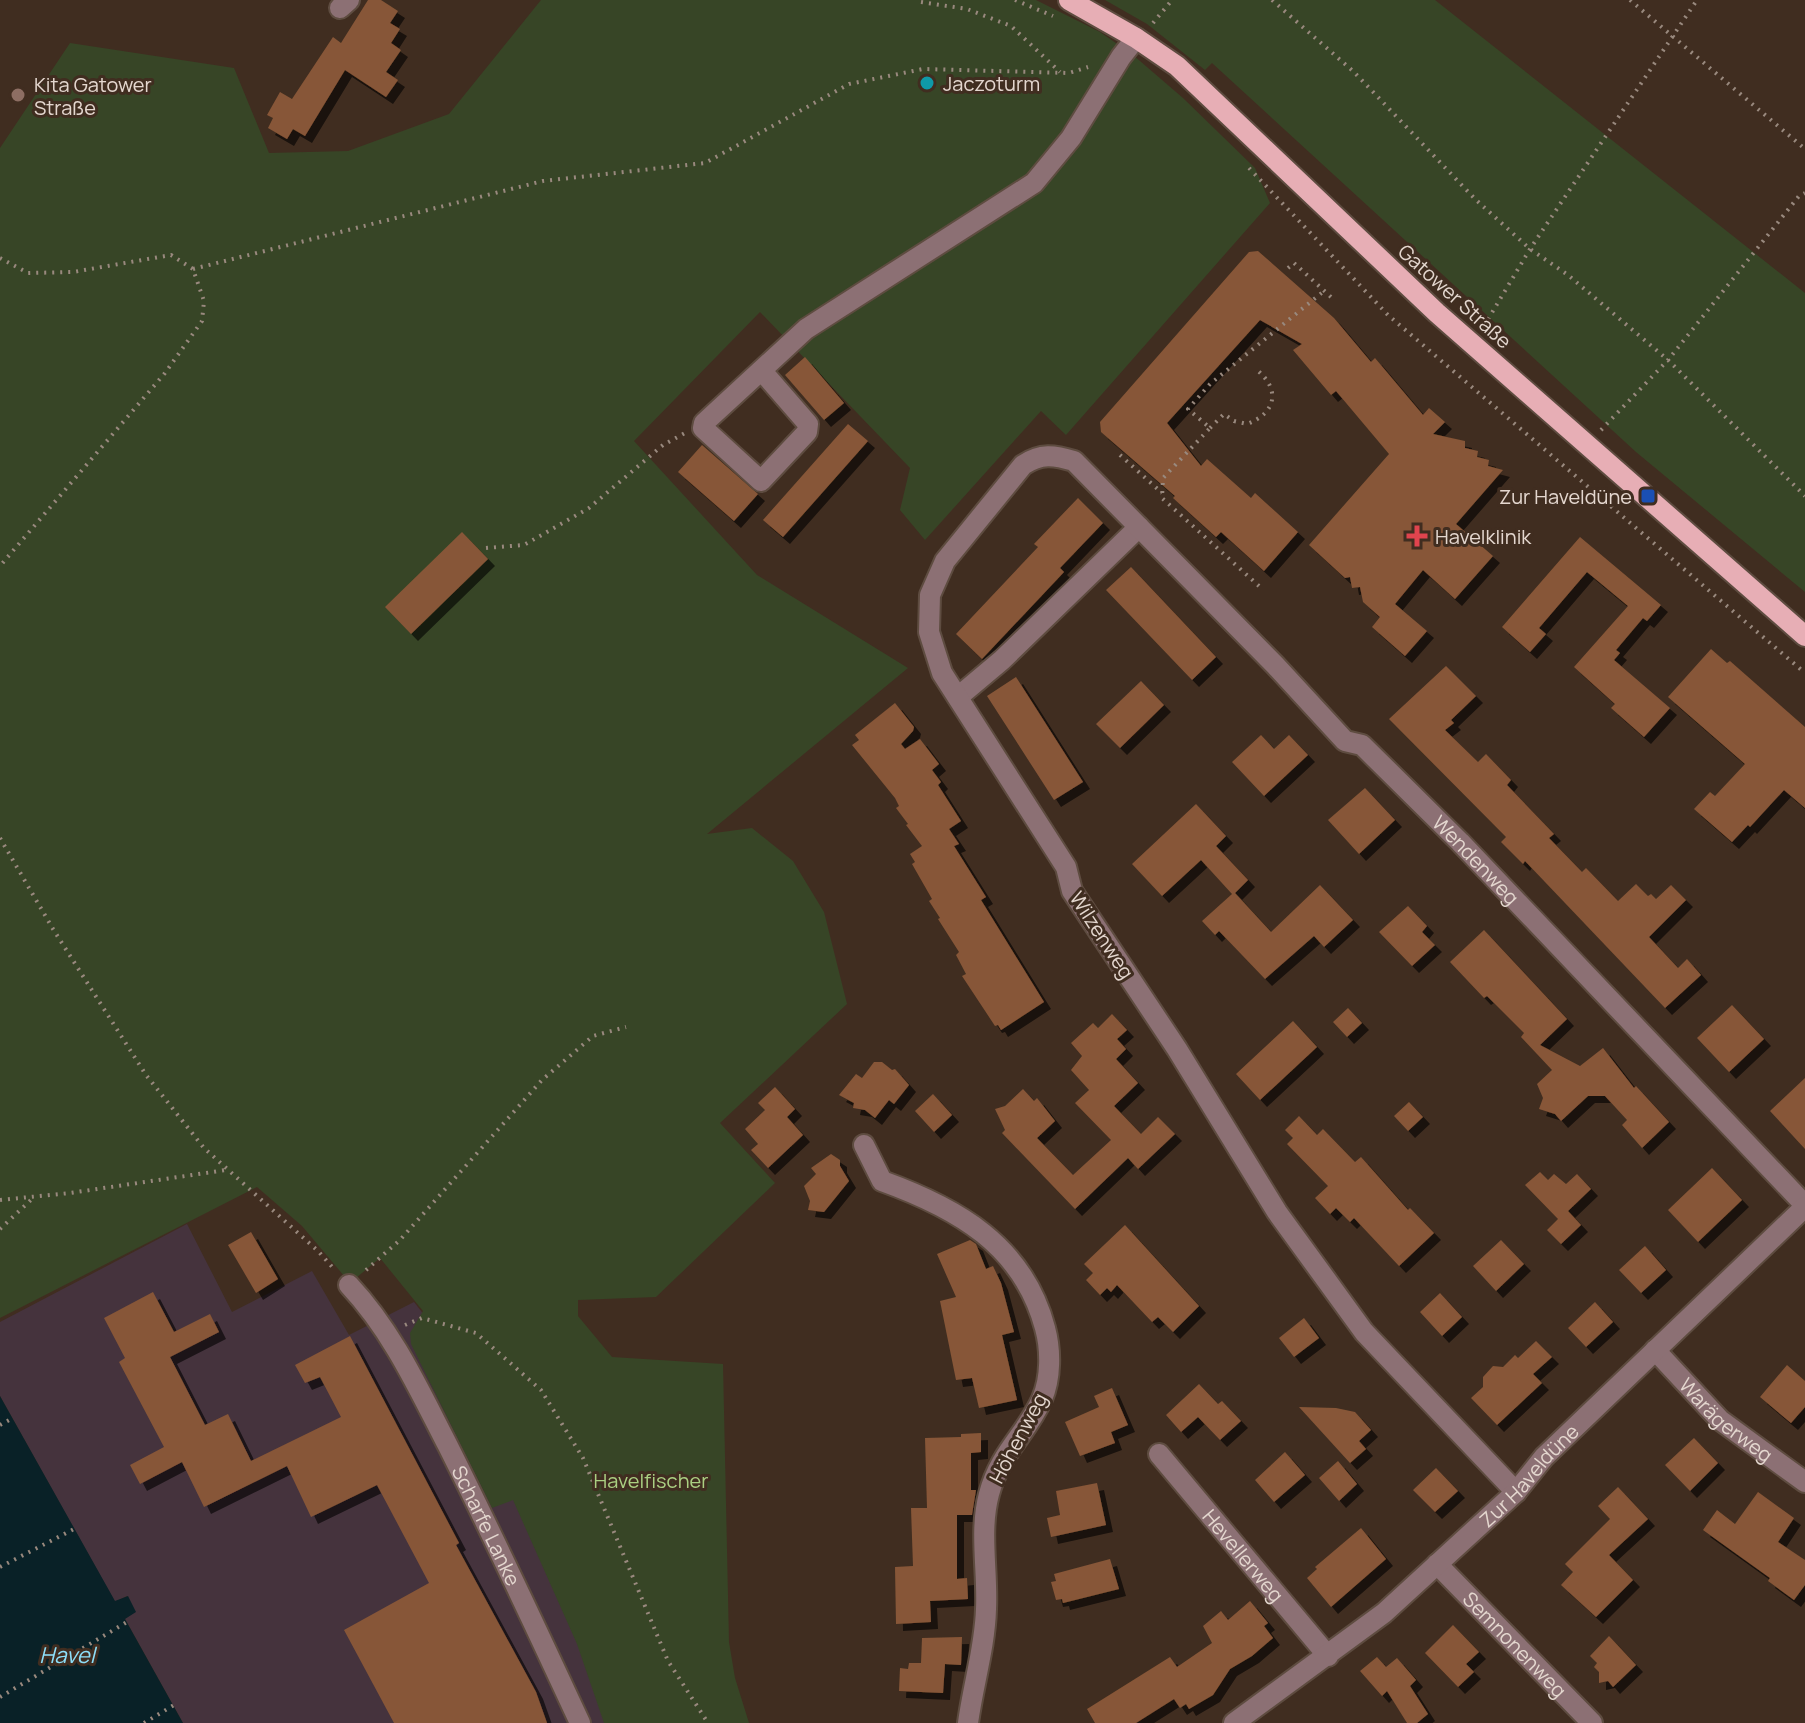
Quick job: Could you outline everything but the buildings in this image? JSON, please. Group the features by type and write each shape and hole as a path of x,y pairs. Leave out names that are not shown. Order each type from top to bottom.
{"main road":[{"name":"Gatower Straße","path":"1069,0 1136,38 1177,66 1472,345 1805,636"}],"street":[{"path":"762,371 808,424 807,432 761,481 703,428 704,423 806,329 1034,183 1071,138 1136,38"},
{"name":"Wilzenweg","path":"1139,527 1074,461 1054,455 1037,456 1023,465 945,561 930,595 929,632 942,673 1066,867 1072,891 1177,1049 1277,1212 1364,1332 1516,1492"},
{"path":"958,697 1002,660 1139,527"},
{"name":"Wendenweg","path":"1139,527 1345,741 1362,745 1460,842 1805,1206"},
{"name":"Höhenweg","path":"864,1145 882,1181 944,1206 995,1242 1028,1283 1049,1340 1048,1378 1042,1399 997,1469 988,1497 985,1531 986,1612 968,1723"},
{"name":"Zur Haveldüne","path":"1234,1723 1384,1613 1516,1492 1544,1457 1805,1206"},
{"name":"Scharfe Lanke","path":"349,1285 387,1332 491,1531 580,1723"},
{"name":"Warägerweg","path":"1655,1350 1720,1420 1805,1482"},
{"name":"Hevellerweg","path":"1159,1454 1328,1656"},
{"name":"Semnonenweg","path":"1437,1564 1592,1723"}],"path":[{"path":"1136,38 1159,18 1172,0"},
{"path":"1272,0 1354,72 1475,199 1530,249 1568,275 1668,360 1805,496"},
{"path":"1630,0 1805,149"},
{"path":"1472,345 1530,249 1697,0"},
{"path":"921,2 967,9 1011,26 1060,72"},
{"path":"193,269 543,181 705,163 849,84 923,69 1069,73 1121,57"},
{"path":"1242,162 1388,315 1805,673"},
{"path":"1588,444 1668,360 1799,196 1805,193"},
{"path":"0,258 28,273 73,272 171,255 193,269 204,301 202,321 165,373 0,566"},
{"path":"1288,268 1294,263 1332,298"},
{"path":"1210,428 1188,409 1210,384 1324,291"},
{"path":"1257,370 1273,390 1267,411 1247,424 1234,421 1224,414 1163,478 1162,498 1259,586"},
{"path":"486,548 524,545 589,508 663,445 704,423"},
{"path":"1120,455 1162,493"},
{"path":"0,838 53,929 146,1075 204,1148 318,1251 349,1285 400,1240 542,1080 593,1036 626,1027"},
{"path":"0,1200 229,1170"},
{"path":"0,1229 35,1196"},
{"path":"387,1332 422,1318 476,1333 541,1390 583,1458 668,1661 708,1723"},
{"path":"0,1425 13,1418"},
{"path":"0,1567 74,1529"},
{"path":"0,1697 127,1622"},
{"path":"144,1723 174,1705"}],"shaded area":[{"path":"187,1224 232,1312 312,1271 349,1335 414,1302 467,1370 667,1723 183,1723 125,1619 127,1596 115,1602 0,1396 0,1322"}],"green space":[{"name":"Havelfischer","path":"541,0 1036,0 1100,32 1133,55 1183,98 1255,168 1270,203 1066,435 1041,411 925,540 900,510 910,468 760,312 634,441 757,575 908,668 707,834 752,828 793,861 824,912 847,1004 720,1123 775,1183 656,1297 578,1300 578,1316 612,1357 723,1364 729,1642 735,1678 749,1723 604,1723 577,1644 513,1500 492,1508 411,1344 410,1333 423,1311 380,1258 350,1283 302,1226 257,1187 0,1318 0,148 70,43 234,68 269,153 348,151 449,114"},
{"path":"1105,0 1435,0 1805,293 1805,592 1636,452 1212,63 1205,70 1147,24"}],"water":[{"name":"Havel","path":"0,1396 115,1601 128,1596 136,1612 125,1619 183,1723 0,1723"}],"place":[{"name":"Jaczoturm","path":"927,83"},
{"name":"Kita Gatower Straße","path":"18,95"},
{"name":"Zur Haveldüne","path":"1648,496"},
{"name":"Havelklinik","path":"1417,536"}]}
